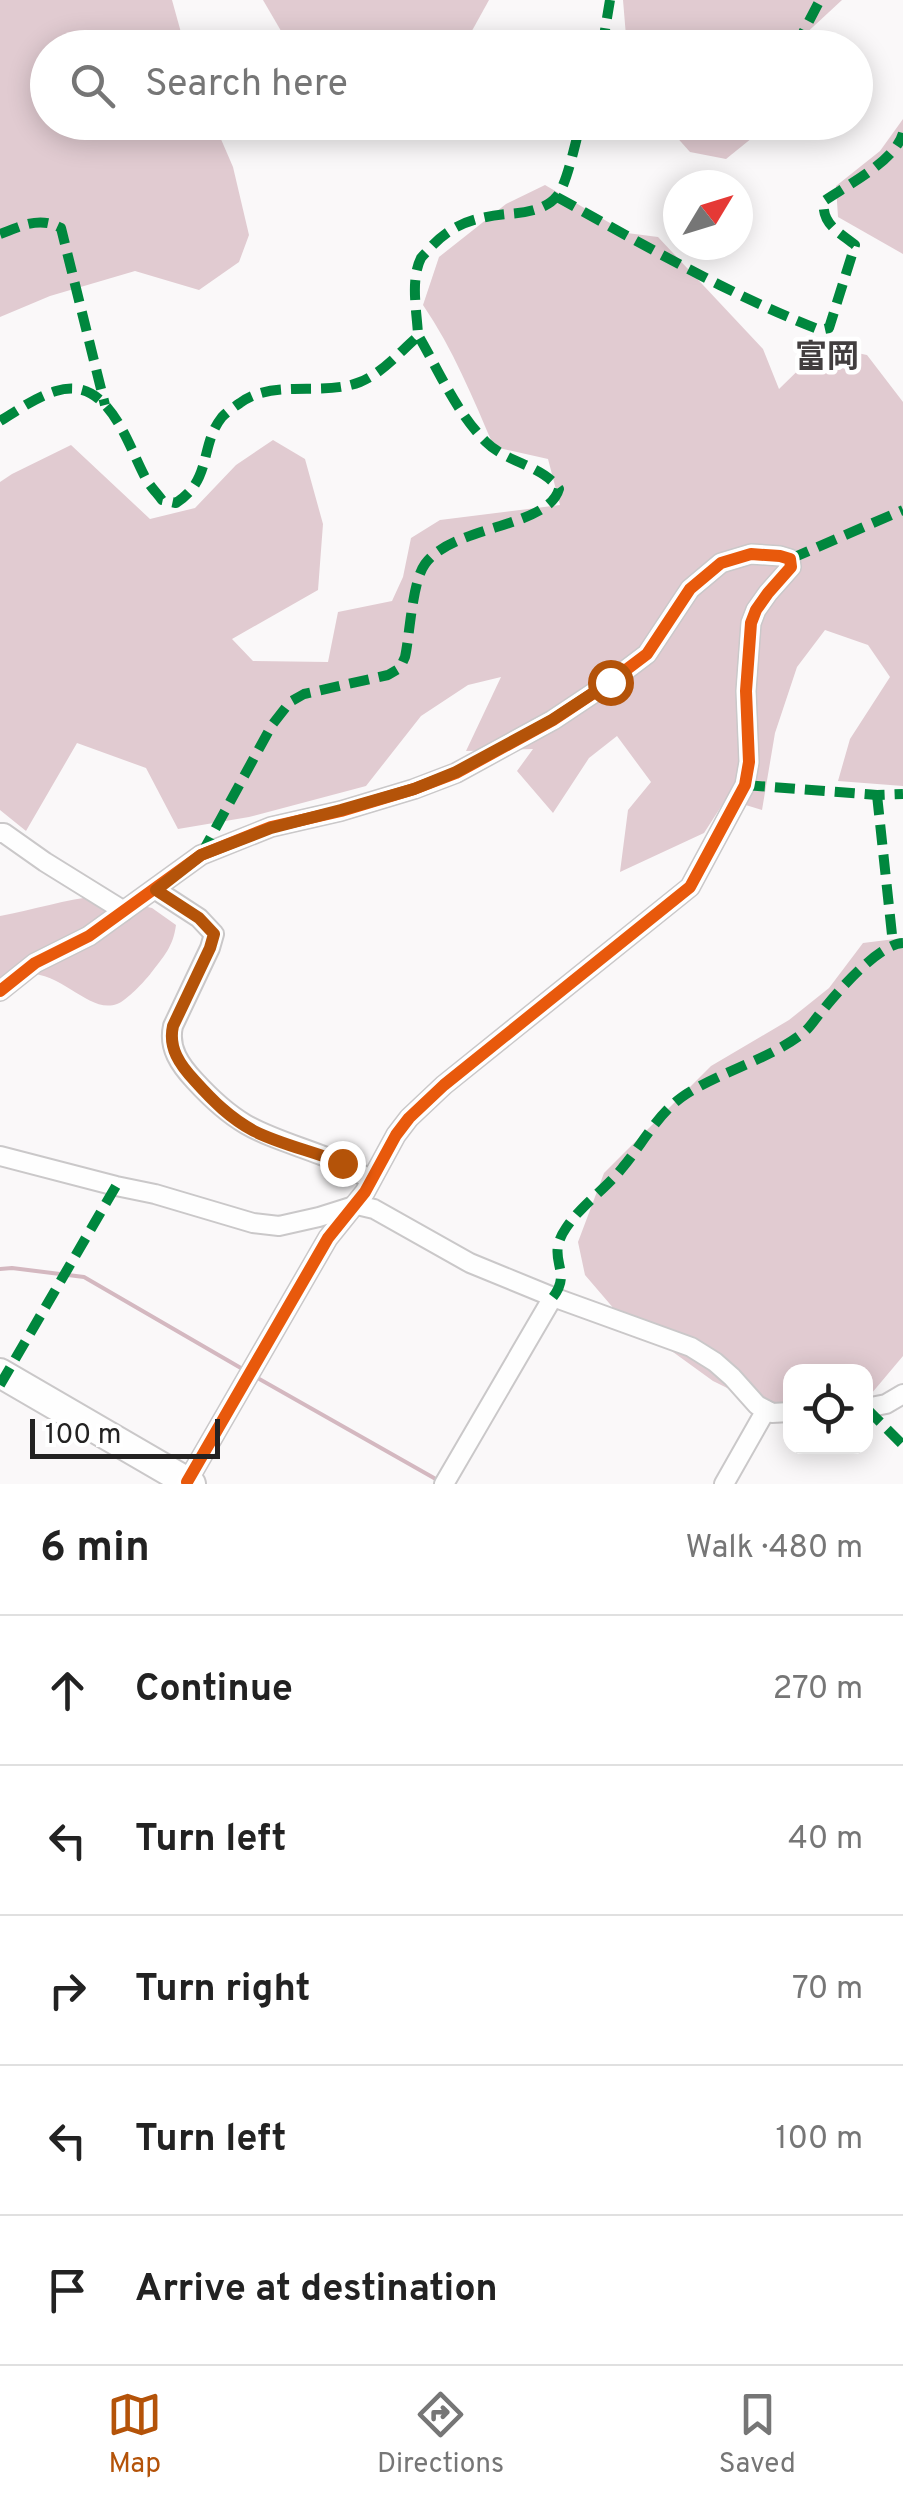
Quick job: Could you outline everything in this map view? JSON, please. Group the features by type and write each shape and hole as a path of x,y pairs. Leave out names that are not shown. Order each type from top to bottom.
{"highway":[{"path":"0,1373 189,1483"}],"street":[{"path":"0,991 35,963 89,936 201,855 271,828 414,789 456,772 552,720 647,654 690,588 721,563 751,554 790,559 791,567 768,593 751,623 746,691 749,762 744,786 690,887 444,1085 410,1118 356,1205 328,1238 189,1483"},
{"path":"0,834 124,912"},
{"path":"156,890 199,918 214,934 173,1026 171,1037 180,1064 217,1106 243,1124 342,1163 370,1179"},
{"path":"0,1156 155,1194 254,1224 280,1226 356,1205 374,1210 470,1263 691,1348 715,1362 757,1404 772,1412 783,1412"},
{"path":"444,1484 553,1297"},
{"path":"873,1407 903,1394"},
{"path":"724,1484 766,1410"}],"shaded area":[{"path":"0,0 172,0 180,30 30,30 30,140 221,140 233,167 249,235 239,262 199,290 135,271 50,296 0,317"},
{"path":"263,0 489,0 472,30 280,30"},
{"path":"623,0 842,0 810,30 626,30"},
{"path":"903,119 903,254 838,217 836,186 880,151"},
{"path":"679,140 750,140 726,159 690,152"},
{"path":"545,185 627,233 658,237 663,242 663,260 680,260 763,349 779,389 823,346 867,355 903,402 903,786 838,781 850,739 890,677 868,645 825,630 797,667 775,733 762,810 726,799 704,833 620,872 628,810 651,782 617,736 589,758 553,813 517,771 533,749 466,751 501,677 468,685 421,716 366,786 249,817 178,829 146,768 77,743 26,831 0,810 0,482 71,445 150,519 195,508 236,465 273,440 305,459 323,524 318,590 232,639 253,661 328,662 338,612 392,601 403,577 411,538 440,520 560,505 548,459 494,447 453,356 423,305 439,257 506,204"},
{"path":"99,896 152,908 176,925 164,956 130,995 117,1004 104,1005 36,974 0,980 0,916"},
{"path":"903,938 903,1356 873,1392 873,1364 783,1364 783,1416 713,1381 615,1310 585,1275 578,1242 604,1173 711,1066 789,1020 829,988 863,943"}],"waterway":[{"path":"0,1269 84,1277 246,1371"},
{"path":"254,1376 441,1482"}],"marked path":[{"path":"605,30 610,0"},
{"path":"804,30 820,0"},
{"path":"557,197 719,285 820,330 829,328 855,245 828,222 824,201 881,162 903,133"},
{"path":"0,421 56,391 89,392 102,401 122,429 152,488 162,500 176,503 196,484 215,428 238,405 268,391 330,388 360,382 383,368 415,339 415,286 421,258 439,239 466,223 547,205 561,190 576,140"},
{"path":"0,234 38,223 61,228 105,405"},
{"path":"201,855 272,725 290,702 304,694 388,675 400,668 417,583 425,564 456,541 537,512 551,502 559,489 543,474 494,449 475,430 418,335"},
{"path":"790,559 903,510"},
{"path":"745,785 903,794"},
{"path":"877,795 893,944"},
{"path":"553,1297 561,1279 558,1248 566,1228 616,1175 665,1112 696,1088 775,1051 803,1033 860,970 882,951 903,943"},
{"path":"0,1385 116,1186"},
{"path":"873,1415 903,1445"}],"cycle path":[{"path":"0,991 35,963 89,936 201,855 271,827 341,811 456,773 553,720 647,654 690,589 721,563 751,554 790,559 791,567 768,593 751,623 746,691 749,762 745,785 690,887 444,1085 409,1118 365,1192 328,1238 187,1482"}],"district":[{"name":"富岡","path":"827,356"}],"route":[{"path":"342,1163 272,1138 233,1118 217,1106 180,1064 171,1037 173,1026 214,934 199,918 156,890 201,855 271,828 414,789 456,772 552,720 610,682"}]}
